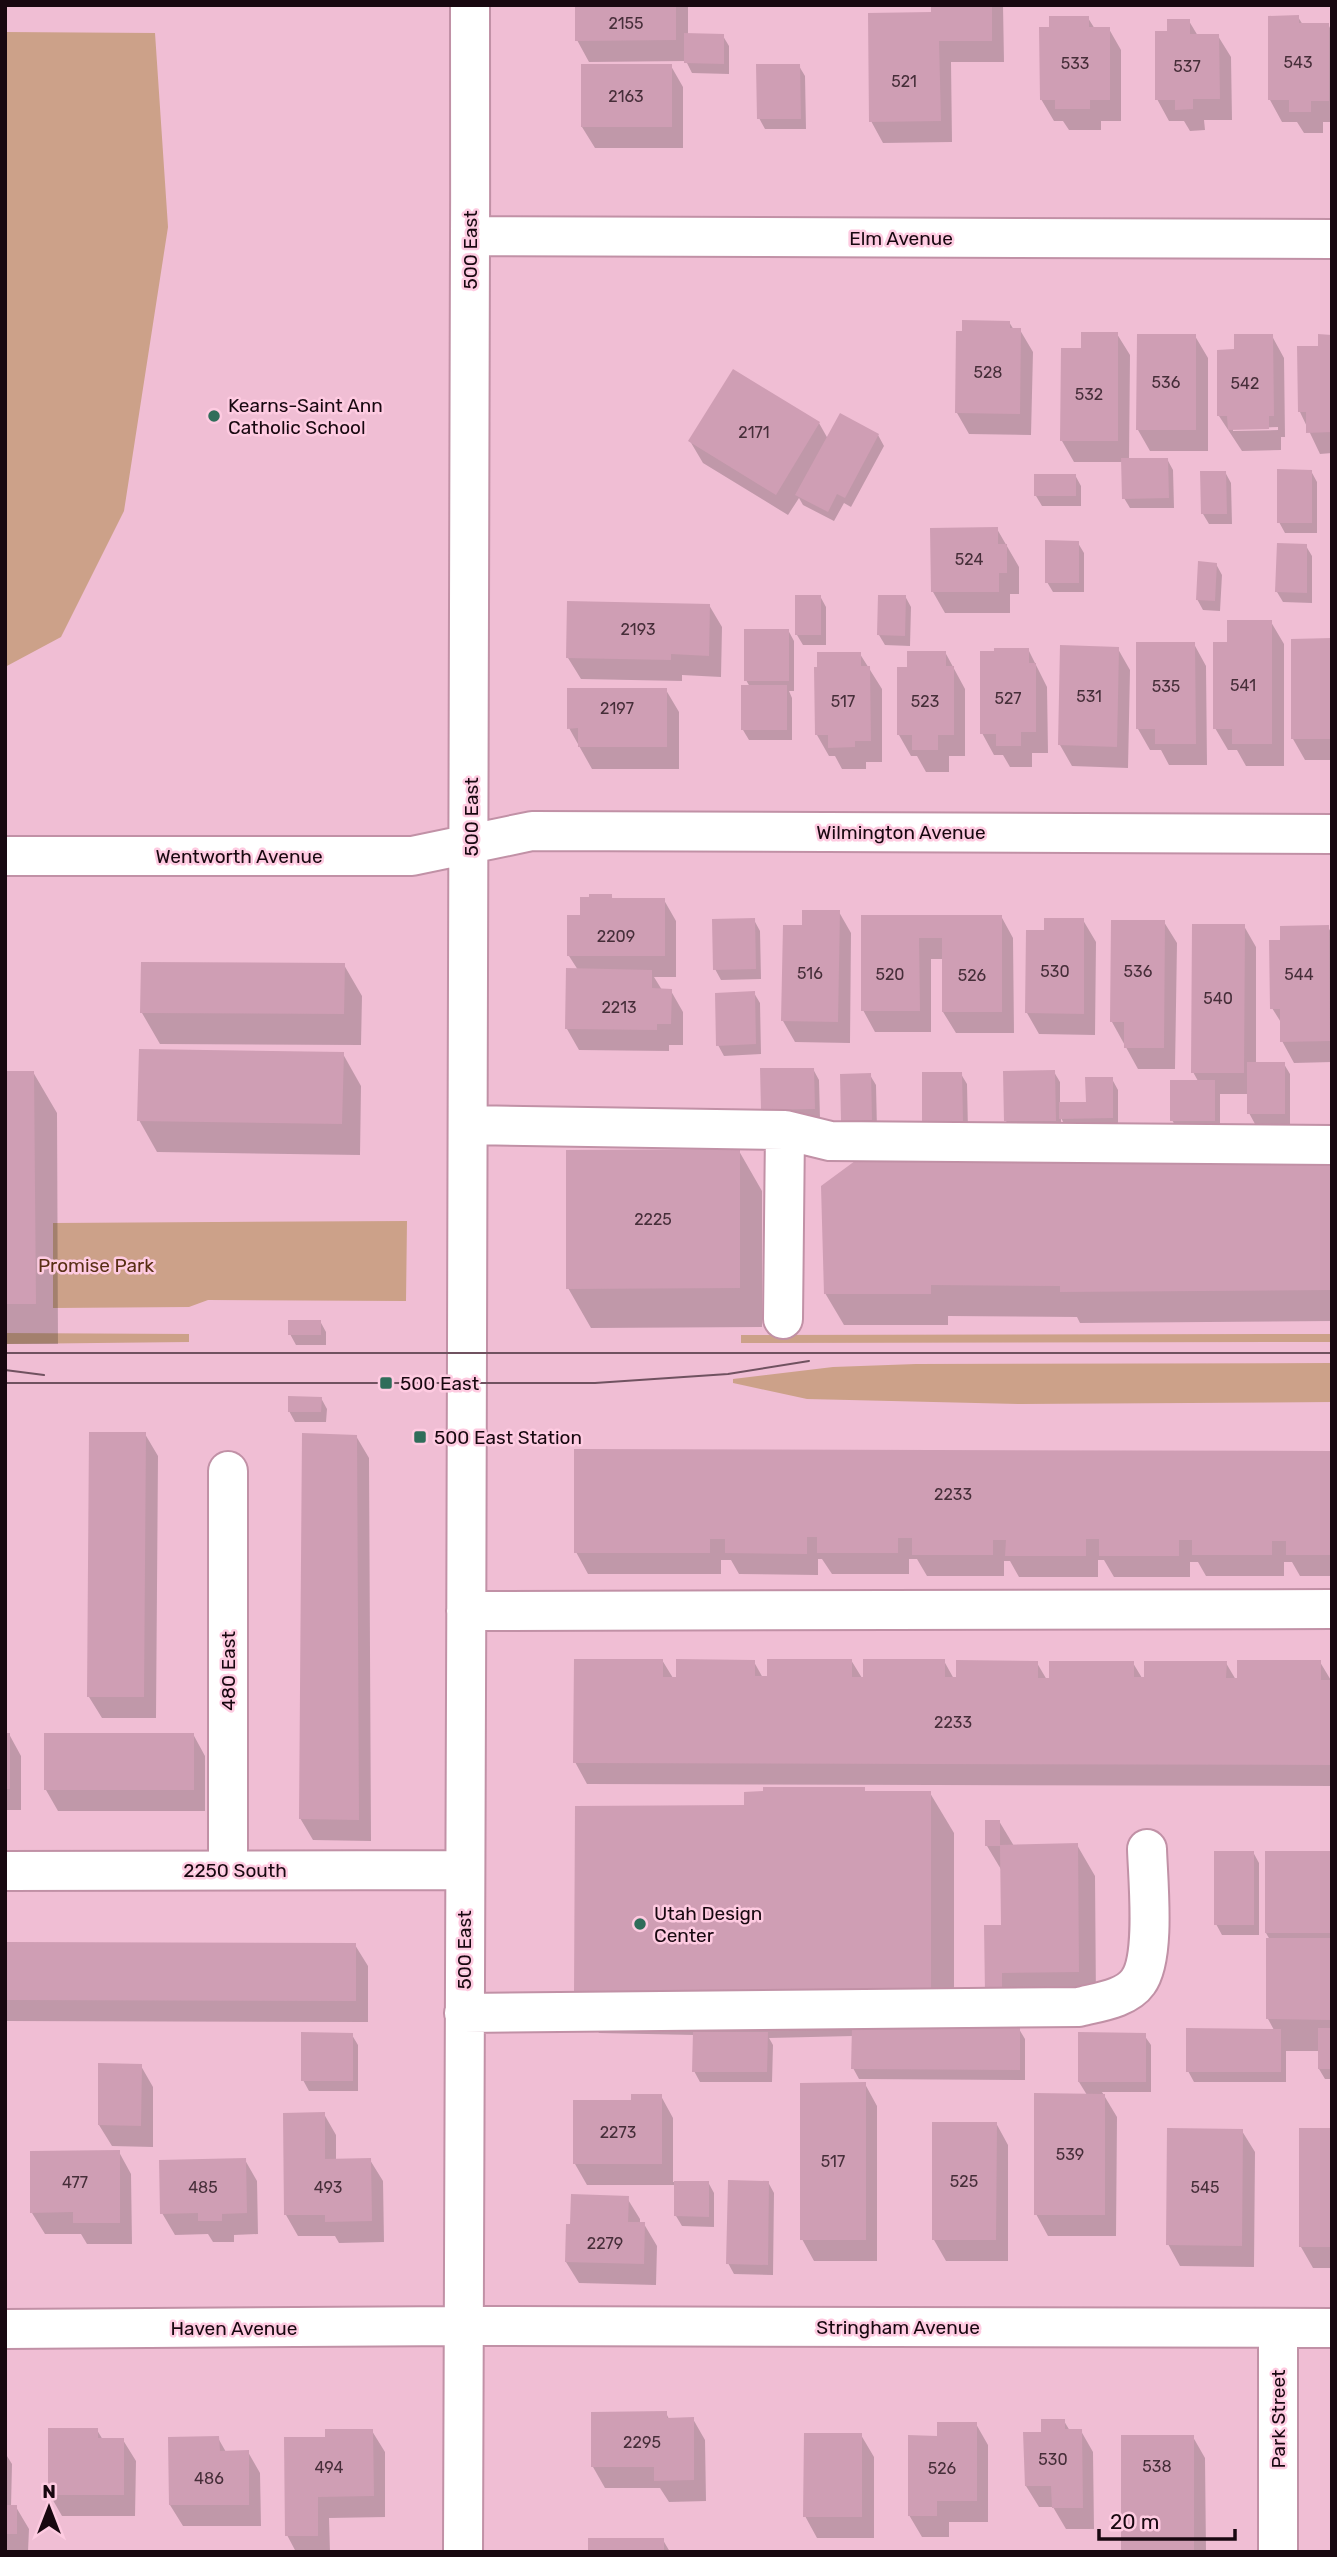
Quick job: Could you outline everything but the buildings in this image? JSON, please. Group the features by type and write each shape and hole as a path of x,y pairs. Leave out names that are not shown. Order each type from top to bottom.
{"street":[{"name":"500 East","path":"463,2552 471,844 470,5"},
{"name":"Elm Avenue","path":"470,236 1332,239"},
{"name":"Wilmington Avenue","path":"471,844 532,831 1332,834"},
{"name":"Wentworth Avenue","path":"5,856 412,856 471,844"},
{"path":"468,1125 785,1130 830,1141 1332,1145"},
{"path":"783,1319 785,1130"},
{"name":"480 East","path":"228,1471 228,1870"},
{"path":"466,1611 1332,1609"},
{"path":"464,2013 1079,2007 1116,1997 1138,1984 1148,1961 1147,1849"},
{"name":"2250 South","path":"5,1871 465,1870"},
{"name":"Stringham Avenue","path":"463,2326 1332,2328"},
{"name":"Haven Avenue","path":"5,2329 463,2326"},
{"name":"Park Street","path":"1278,2328 1278,2552"}],"green space":[{"path":"5,32 155,33 168,227 124,511 61,637 5,667"},
{"name":"Promise Park","path":"407,1221 406,1301 208,1300 189,1307 53,1308 53,1223"},
{"path":"5,1333 189,1334 189,1342 5,1344"},
{"path":"1332,1334 1332,1342 741,1343 741,1335"},
{"path":"1332,1363 1332,1402 1021,1404 807,1399 733,1383 733,1379 833,1367 916,1364"}],"tram line":[{"path":"5,1353 1332,1353"},
{"path":"5,1383 595,1383 728,1374 809,1361"},
{"path":"5,1370 44,1375"}],"place":[{"name":"Kearns-Saint Ann Catholic School","path":"214,416"},
{"name":"500 East","path":"386,1383"},
{"name":"500 East Station","path":"420,1437"},
{"name":"Utah Design Center","path":"640,1924"}]}
